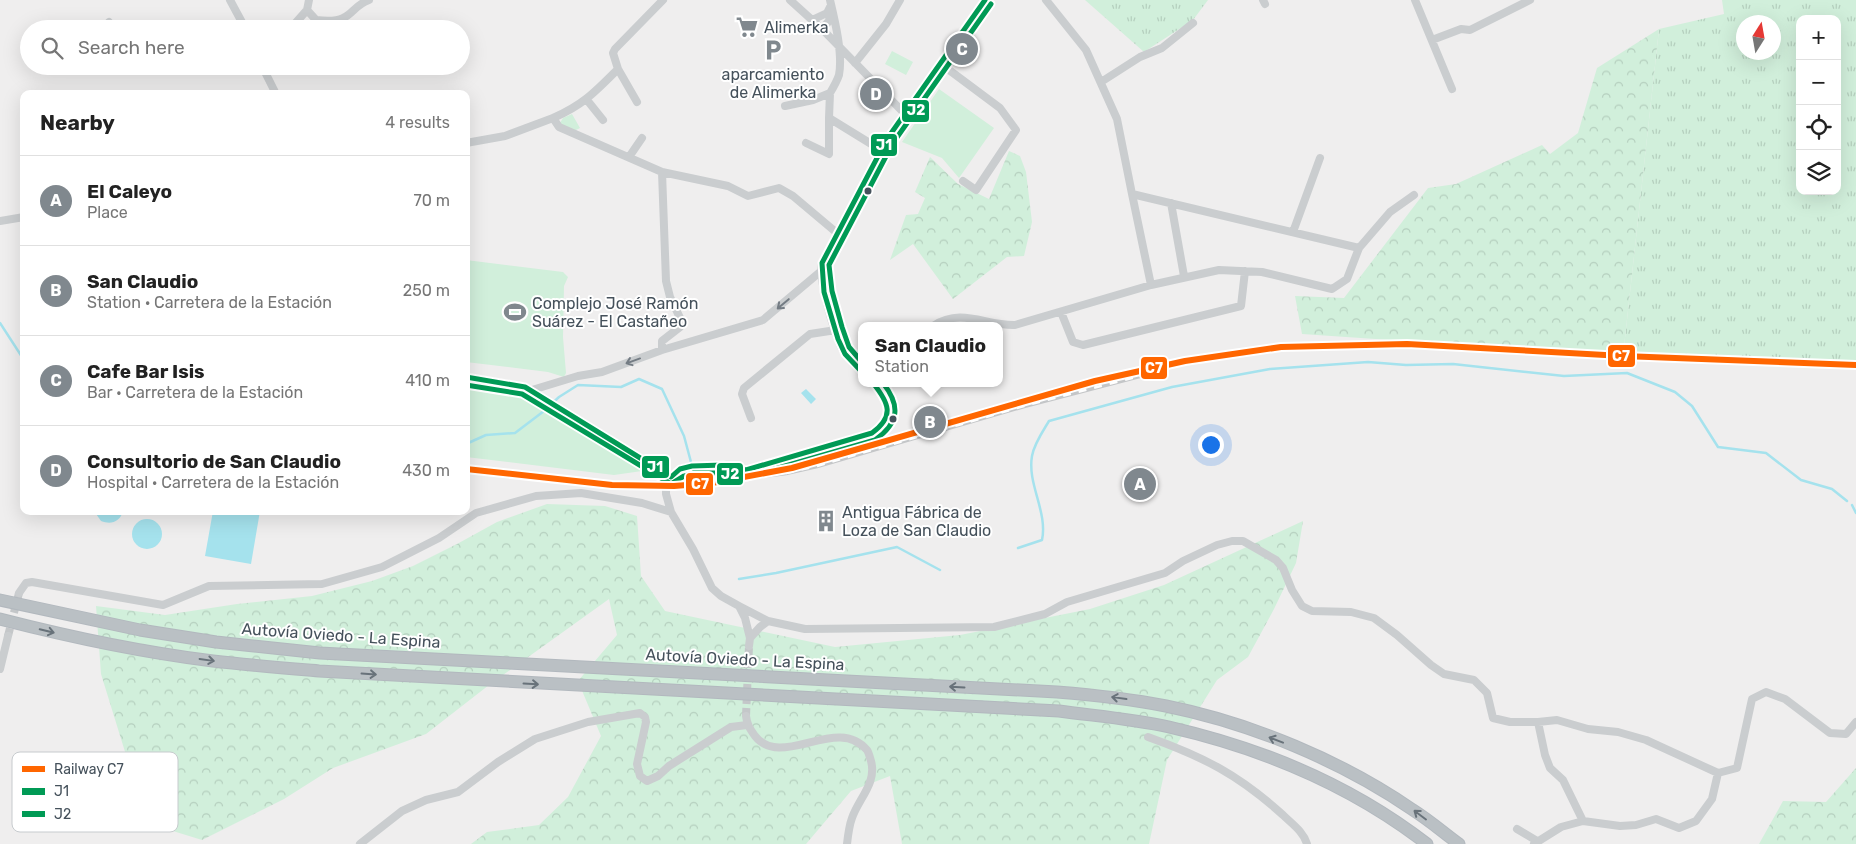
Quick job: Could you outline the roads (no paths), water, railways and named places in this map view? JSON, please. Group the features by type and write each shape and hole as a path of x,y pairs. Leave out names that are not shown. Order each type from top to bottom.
{"highway":[{"name":"Autovía Oviedo - La Espina","path":"0,600 149,631 216,642 320,652 1057,692 1168,706 1234,724 1298,748 1366,781 1413,810 1459,844"},
{"path":"0,620 137,649 212,661 319,671 1059,711 1128,720 1168,727 1230,744 1291,766 1349,794 1404,826 1427,844"}],"street":[{"path":"230,0 241,20"},
{"path":"298,20 307,10 309,0"},
{"path":"335,20 345,18 359,3 369,0"},
{"path":"637,102 618,69 613,53 663,0"},
{"path":"790,0 822,29 904,113"},
{"path":"855,63 886,24 900,0"},
{"path":"858,368 845,353 836,330 820,272 822,263 881,150 904,113 941,64 985,0"},
{"path":"1046,0 1086,50 1118,119 1151,285"},
{"path":"1415,0 1452,89"},
{"path":"1432,40 1461,29 1470,30 1530,0"},
{"path":"812,20 827,13 830,3"},
{"path":"806,143 828,154 830,93 838,77 841,60 836,24 830,3"},
{"path":"822,29 829,21 830,3"},
{"path":"307,10 316,20"},
{"path":"1101,82 1140,57 1162,48 1193,23"},
{"path":"822,29 829,29 836,24"},
{"path":"941,64 1000,108 1016,130 976,190 963,181"},
{"path":"470,142 505,136 573,110 587,100 618,69"},
{"path":"266,75 274,90"},
{"path":"785,106 813,100 830,93"},
{"path":"587,100 603,120"},
{"path":"553,118 559,127 662,172 728,186 748,196 780,188 793,196 837,233"},
{"path":"830,118 881,150"},
{"path":"629,157 642,138"},
{"path":"1293,232 1320,158"},
{"path":"662,172 666,281 670,297 682,322 680,327 662,341 662,350"},
{"path":"1132,194 1359,248"},
{"path":"1003,324 1015,325 1184,276 1218,270 1262,272 1332,289 1347,279 1359,248 1390,212 1414,195"},
{"path":"1171,203 1184,276"},
{"path":"0,221 20,218"},
{"path":"1061,312 1073,342 1084,345 1241,306 1245,271"},
{"path":"532,390 578,376 602,372 662,350 763,320 820,272"},
{"path":"940,322 954,316 989,322"},
{"path":"751,418 742,394 744,388 810,334 836,330"},
{"path":"470,378 525,387 532,390 670,477"},
{"path":"876,387 887,403 888,417 878,429 865,436 746,470 723,465 695,465 680,469 670,477 666,486 666,494 671,512 693,549 712,588 721,596 768,621 805,629 994,627 1045,614 1067,602 1165,573 1183,561 1216,545 1232,541 1244,541 1276,560 1283,568 1292,590 1302,606 1312,611 1351,612 1374,618 1397,635 1431,666 1444,674 1474,680 1487,693 1493,718 1510,722 1556,720 1588,729 1618,732 1646,740 1718,773 1736,768 1752,699 1766,692 1785,699 1830,733 1846,734 1856,722"},
{"path":"19,593 26,583 32,582 163,605 209,586 322,584 382,567 438,538 476,513 536,496 581,493 642,503 671,512"},
{"path":"739,606 745,618 749,642 760,627 768,621"},
{"path":"0,669 8,636"},
{"path":"360,844 402,811 426,800 458,792 498,762 535,739 588,722 640,713 644,717 646,722 637,764 640,776 647,781 658,776 669,766 731,727 747,725"},
{"path":"746,716 747,725 758,740 773,747 792,746 834,737 847,738 867,751 873,776 851,819 847,844"},
{"path":"1538,722 1545,755 1550,768 1567,785 1583,821"},
{"path":"1148,737 1203,759 1247,784 1301,832 1307,844"},
{"path":"1517,829 1536,842 1561,827 1583,821 1620,826 1656,819 1679,828 1696,821 1712,799 1718,773"}],"water":[{"path":"806,389 816,399 811,404 801,393"},
{"path":"97,515 122,515 115,522 101,521"},
{"path":"212,515 259,515 251,564 205,556"},
{"path":"147,519 158,523 162,534 158,545 147,549 136,545 132,534 136,523"}],"waterway":[{"path":"0,323 20,354"},
{"path":"1018,548 1042,540 1042,519 1031,467 1035,447 1049,421 1172,387 1270,369 1368,362 1406,365 1453,364 1564,376 1627,373 1675,392 1692,406 1718,447 1766,453 1801,480 1832,489 1847,501"},
{"path":"470,442 486,435 515,433 559,397 578,385 621,387 639,379 662,389 684,436 695,477"},
{"path":"1852,505 1856,513"},
{"path":"739,579 897,547 940,570"}],"tunnel":[{"path":"8,636 19,593"},
{"path":"746,716 749,646"}],"railway":[{"path":"754,477 786,473 817,466 1024,406 1151,373 1185,361"}],"rail line":[{"name":"C7","path":"470,469 612,485 674,486 712,483 792,468 1095,381 1185,361 1281,347 1407,344 1623,356 1856,365"}],"place":[{"name":"Alimerka","path":"747,27"},
{"name":"Cafe Bar Isis","path":"962,49"},
{"name":"aparcamiento de Alimerka","path":"773,50"},
{"name":"Consultorio de San Claudio","path":"876,94"},
{"name":"Complejo José Ramón Suárez - El Castañeo","path":"515,312"},
{"name":"San Claudio","path":"930,422"},
{"name":"El Caleyo","path":"1140,484"},
{"name":"Antigua Fábrica de Loza de San Claudio","path":"826,521"}]}
